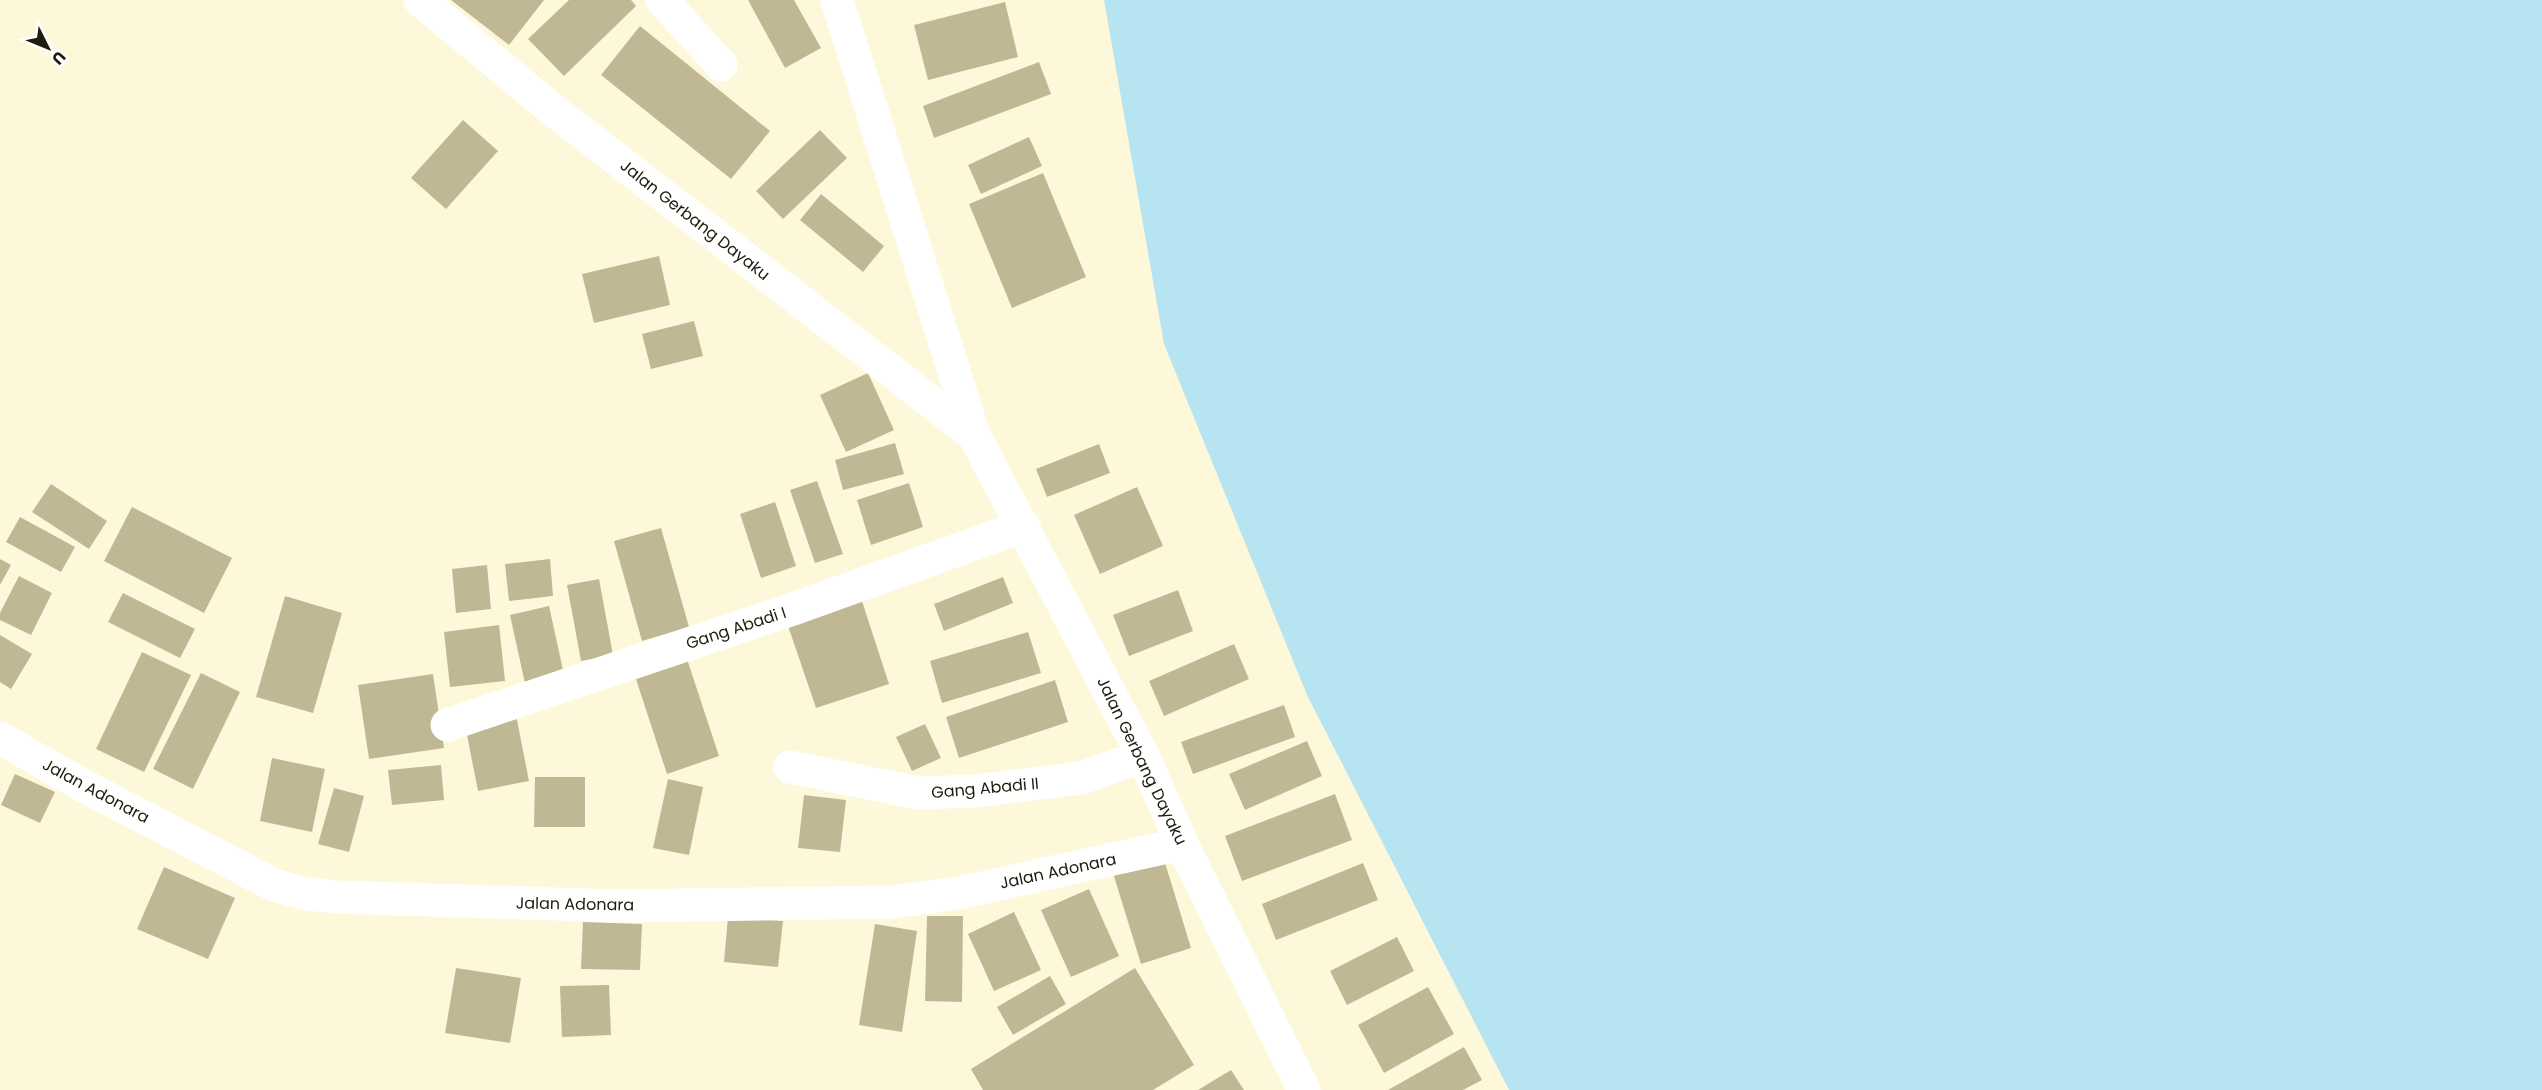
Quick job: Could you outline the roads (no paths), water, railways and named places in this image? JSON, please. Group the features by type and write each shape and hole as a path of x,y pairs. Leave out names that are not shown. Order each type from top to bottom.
{"main road":[{"name":"Jalan Gerbang Dayaku","path":"420,0 553,110 974,435"},
{"path":"662,0 721,65"},
{"name":"Jalan Gerbang Dayaku","path":"838,1 974,435 1024,526 1143,756 1182,844 1304,1090"},
{"name":"Gang Abadi I","path":"447,725 793,609 1024,526"},
{"name":"Jalan Adonara","path":"0,738 80,784 274,885 302,893 335,897 618,906 893,902 959,893 1182,844"},
{"name":"Gang Abadi II","path":"790,767 918,794 975,791 1081,778 1143,756"}],"water":[{"path":"1104,0 2542,0 2542,1090 1509,1090 1307,695 1164,344"}]}
